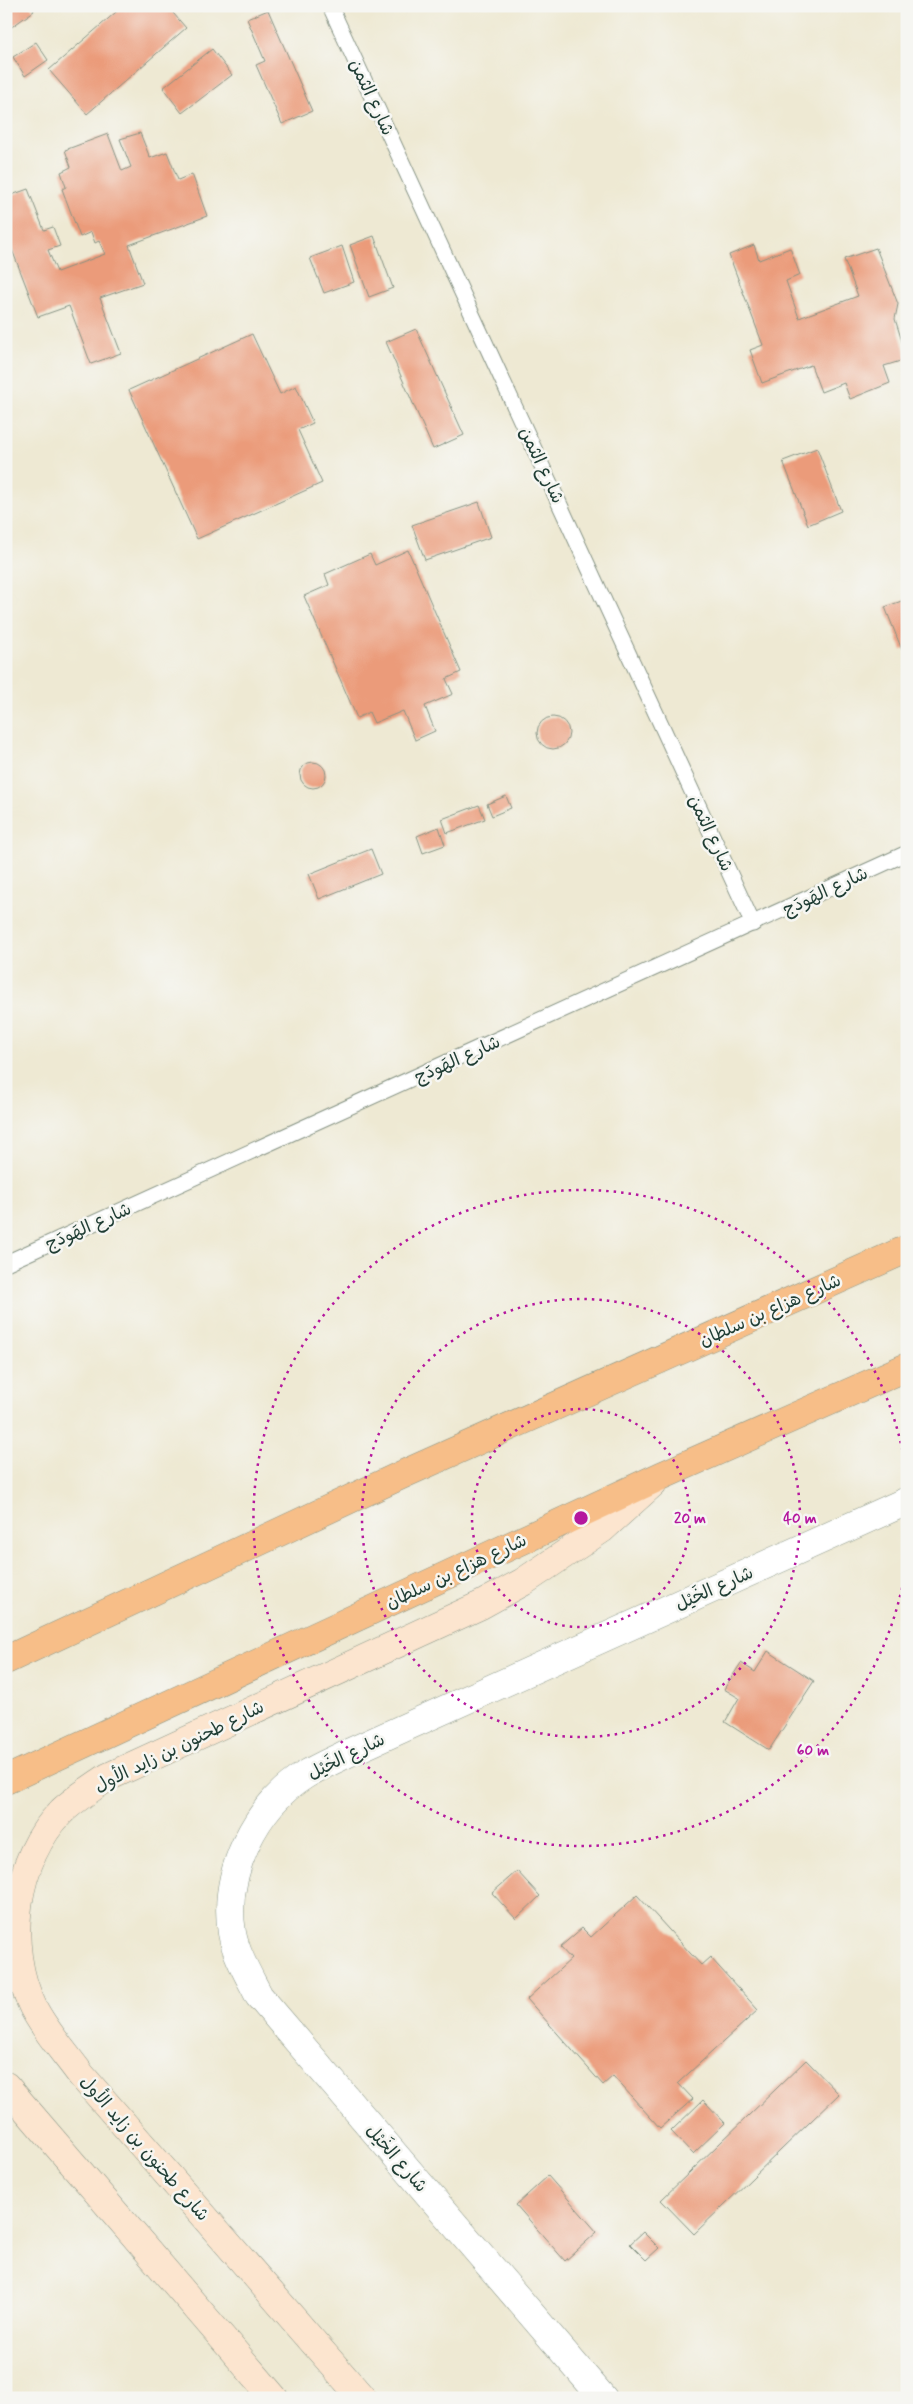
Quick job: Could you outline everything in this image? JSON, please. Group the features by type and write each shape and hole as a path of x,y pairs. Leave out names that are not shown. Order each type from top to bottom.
{"main road":[{"name":"شارع هزاع بن سلطان","path":"6,1660 417,1468 907,1249"},
{"name":"شارع هزاع بن سلطان","path":"6,1780 661,1476 907,1366"}],"street":[{"name":"شارع طحنون بن زايد الأول","path":"362,2398 81,2075 55,2041 33,2006 20,1966 16,1925 22,1885 37,1846 61,1812 81,1795 108,1777 472,1609 524,1582 602,1529 661,1476"},
{"name":"شارع الخَيْل","path":"603,2398 259,1996 243,1965 232,1932 232,1887 245,1843 270,1805 304,1775 355,1750 907,1500"},
{"path":"6,2086 274,2398"}],"lane":[{"name":"شارع الثمن","path":"330,6 754,924"},
{"name":"شارع الهَودَج","path":"6,1263 907,853"}],"building":[{"path":"6,6 31,6 34,11 6,31"},
{"path":"123,6 167,6 186,28 87,114 49,70"},
{"path":"268,10 312,111 282,124 256,65 265,61 247,19"},
{"path":"36,42 48,60 25,76 13,57"},
{"path":"212,49 232,75 182,113 163,88"},
{"path":"140,133 150,158 167,152 178,180 192,174 207,216 129,245 143,283 100,298 121,353 91,364 69,306 38,317 6,234 6,197 28,189 44,230 53,227 60,246 48,250 57,272 105,254 99,241 95,243 91,232 80,237 62,189 66,187 61,172 71,167 65,150 108,134 122,171 131,167 120,139"},
{"path":"374,236 393,288 369,297 350,245"},
{"path":"754,245 759,260 790,248 800,275 786,281 799,318 858,296 844,259 876,248 898,304 895,319 907,357 907,359 884,366 890,383 850,399 844,383 821,392 811,365 762,383 750,350 763,345 729,255"},
{"path":"342,246 354,282 324,293 310,258"},
{"path":"416,329 464,435 433,449 386,342"},
{"path":"252,334 280,394 296,386 313,423 298,430 322,483 197,539 129,390"},
{"path":"817,448 841,511 808,525 783,461"},
{"path":"479,502 491,537 425,560 412,525"},
{"path":"408,550 461,672 446,679 453,694 425,706 435,731 415,740 403,711 374,723 369,712 357,718 304,596 329,585 325,574 370,554 375,565"},
{"path":"907,599 907,648 902,650 885,607"},
{"path":"553,717 565,721 569,733 565,745 553,749 541,745 537,733 541,721"},
{"path":"313,762 322,766 326,775 322,784 313,788 304,784 300,775 304,766"},
{"path":"506,796 511,808 492,816 487,804"},
{"path":"479,805 485,819 447,833 442,819"},
{"path":"439,827 445,845 423,853 417,836"},
{"path":"371,849 381,874 319,899 309,874"},
{"path":"768,1651 814,1681 769,1750 725,1722 739,1698 724,1689 741,1663 755,1672"},
{"path":"517,1871 540,1896 516,1919 492,1893"},
{"path":"637,1895 701,1965 710,1957 758,2010 678,2083 693,2099 660,2128 613,2076 603,2085 527,1999 571,1959 560,1947 582,1928 591,1937"},
{"path":"806,2060 839,2094 694,2234 661,2200"},
{"path":"703,2100 725,2123 693,2154 671,2131"},
{"path":"548,2176 597,2232 565,2261 516,2205"},
{"path":"643,2232 659,2248 646,2260 630,2244"}]}
